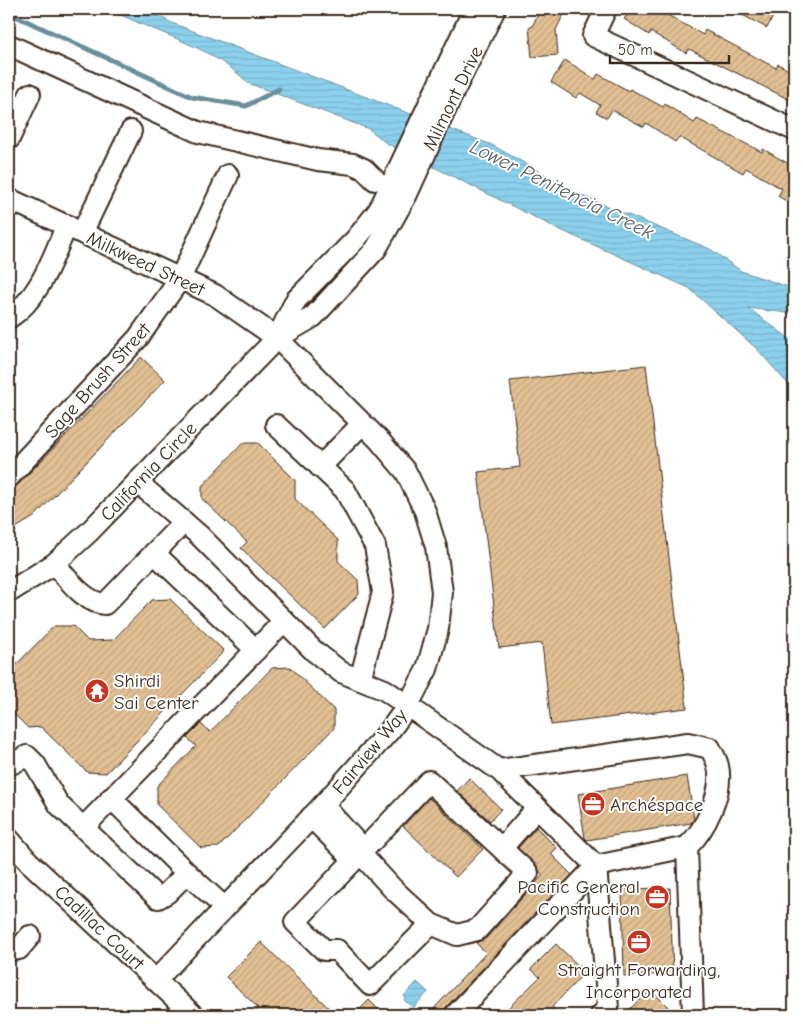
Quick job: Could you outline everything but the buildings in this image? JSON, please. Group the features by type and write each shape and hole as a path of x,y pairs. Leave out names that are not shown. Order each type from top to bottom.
{"street":[{"name":"Milmont Drive","path":"444,91 474,9"},
{"name":"Milmont Drive","path":"393,183 444,91 496,9"},
{"path":"606,9 592,36 794,130"},
{"path":"9,45 198,132 318,160 353,164 393,183"},
{"path":"9,139 30,94"},
{"path":"9,318 39,288 131,131"},
{"name":"Sage Brush Street","path":"9,477 138,338 180,279 228,174"},
{"name":"California Circle","path":"9,592 54,564 138,482 277,338 313,317 350,278 381,241 393,183"},
{"name":"Milkweed Street","path":"9,199 215,295 277,338"},
{"name":"Fairview Way","path":"156,979 317,811 390,730 407,707 427,668 438,629 442,592 436,547 425,511 406,472 390,451 277,338"},
{"path":"320,467 362,424"},
{"path":"276,425 345,490 375,546 383,592 360,680"},
{"path":"138,482 184,522 314,650 341,672 384,690 499,770 596,866 608,1008 601,1015"},
{"path":"54,564 89,599 97,604 104,604 184,522"},
{"path":"154,553 256,650"},
{"path":"84,827 284,621"},
{"path":"455,1015 596,866 687,847 700,835 716,799 719,767 710,748 688,743 499,770"},
{"path":"9,765 27,756 35,764 59,805 158,898 167,893 186,873"},
{"path":"317,811 348,854 360,853 431,924 457,936 477,930 528,873 429,781 360,853 295,922 324,950 337,950 370,985 431,924"},
{"path":"111,798 186,873 224,907"},
{"path":"502,848 537,808"},
{"name":"Cadillac Court","path":"9,839 29,862 193,1015"},
{"path":"687,847 693,1015"},
{"path":"9,950 19,949 30,936"}],"water":[{"path":"109,9 146,9 172,23 492,145 585,197 710,249 741,271 794,289 794,314 748,308 794,342 794,391 758,350 689,288 556,228 386,143 369,129 248,83 233,70 200,49"},
{"path":"417,982 428,992 413,1008 405,1001 404,996"}],"waterway":[{"name":"Lower Penitencia Creek","path":"9,13 192,97 246,106 279,89"}],"place":[{"name":"Shirdi Sai Center","path":"97,691"},
{"name":"Archéspace","path":"593,804"},
{"name":"Pacific General Construction","path":"657,897"},
{"name":"Straight Forwarding, Incorporated","path":"639,942"}]}
